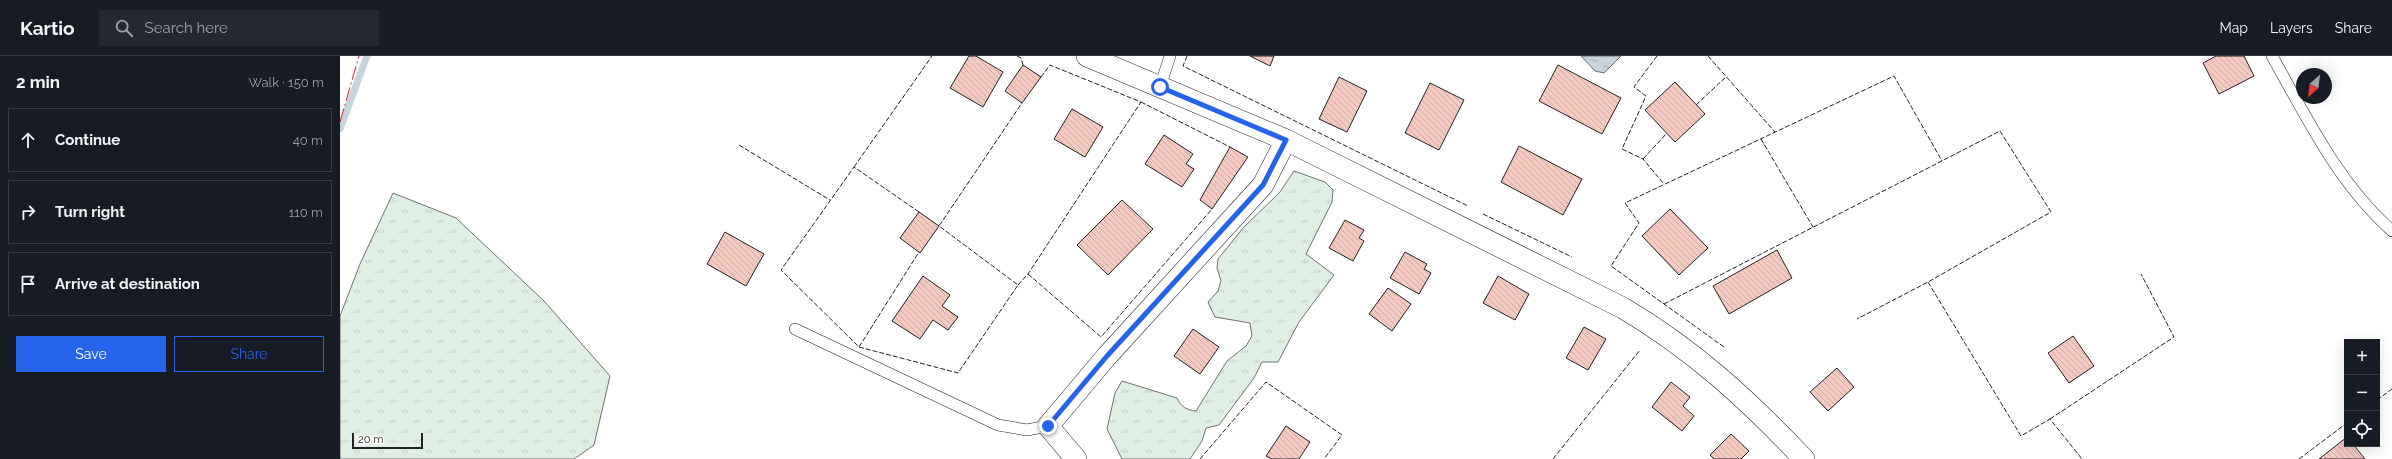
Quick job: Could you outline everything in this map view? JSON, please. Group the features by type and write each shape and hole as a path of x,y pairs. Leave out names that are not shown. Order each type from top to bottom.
{"street":[{"path":"1087,56 1286,140 1586,288 1644,320 1722,378 1804,459"},
{"path":"1076,459 1048,426 1107,356 1263,185 1286,140"}],"lane":[{"path":"1160,87 1170,56"},
{"path":"2272,56 2334,164 2356,194 2392,231"},
{"path":"795,329 998,425 1027,430 1048,426"}],"green space":[{"path":"1294,171 1325,182 1333,190 1332,202 1306,254 1334,275 1299,322 1278,362 1262,362 1254,378 1219,425 1206,428 1202,441 1190,459 1122,459 1107,429 1115,393 1122,381 1177,398 1180,404 1185,408 1196,411 1227,361 1246,346 1252,336 1250,323 1215,317 1208,302 1218,291 1221,281 1217,268 1218,259 1243,228 1280,192"},
{"path":"393,193 456,218 544,301 610,376 594,445 574,459 340,459 340,316 360,264"}],"water":[{"path":"1581,56 1621,56 1604,73 1595,71"}],"building":[{"path":"969,56 976,56 1003,72 983,107 950,88"},
{"path":"1250,56 1274,56 1270,66"},
{"path":"2216,56 2244,56 2254,76 2219,94 2203,63"},
{"path":"1023,65 1041,77 1022,103 1005,91"},
{"path":"1558,65 1621,98 1602,134 1539,101"},
{"path":"1339,77 1367,91 1347,132 1319,119"},
{"path":"1675,82 1705,114 1675,142 1645,110"},
{"path":"1430,83 1464,100 1439,150 1405,133"},
{"path":"1072,109 1103,127 1085,157 1054,139"},
{"path":"1164,135 1193,154 1186,164 1194,169 1182,187 1145,164"},
{"path":"1519,146 1582,179 1563,215 1501,182"},
{"path":"1230,147 1248,157 1212,209 1200,200"},
{"path":"1122,200 1153,229 1108,275 1077,245"},
{"path":"1670,209 1708,248 1679,275 1642,236"},
{"path":"919,212 939,226 920,253 900,238"},
{"path":"1345,220 1364,230 1359,238 1364,241 1353,261 1329,248"},
{"path":"725,232 764,254 746,286 707,264"},
{"path":"1777,250 1792,278 1729,314 1713,286"},
{"path":"1405,252 1427,264 1424,269 1431,273 1419,294 1390,278"},
{"path":"923,276 950,295 942,306 958,317 948,330 933,320 920,339 892,321"},
{"path":"1498,276 1529,294 1515,320 1483,303"},
{"path":"1388,288 1411,304 1392,331 1369,314"},
{"path":"1584,327 1606,339 1588,370 1566,358"},
{"path":"1193,329 1219,347 1200,374 1174,356"},
{"path":"2073,336 2094,366 2069,383 2048,353"},
{"path":"1837,368 1854,387 1828,411 1810,392"},
{"path":"1671,382 1690,397 1683,406 1694,416 1682,431 1652,407"},
{"path":"1286,426 1310,442 1299,459 1272,459 1266,456"},
{"path":"1731,434 1749,451 1741,459 1714,459 1710,455"},
{"path":"2344,439 2344,447 2355,447 2365,459 2319,459"}],"waterway":[{"path":"340,129 367,56"}],"fence":[{"path":"854,167 932,56"},
{"path":"1017,56 1021,58 1023,65"},
{"path":"1187,56 1183,66 1468,206"},
{"path":"1657,56 1634,87 1646,96 1622,149 1643,159 1664,184"},
{"path":"1708,56 1775,132"},
{"path":"1018,285 1028,274 1141,102 1050,65 1041,77"},
{"path":"1724,347 1611,266 1639,223 1625,203 1894,76 1942,161"},
{"path":"1696,105 1726,77"},
{"path":"1141,102 1230,147"},
{"path":"859,347 958,373 1018,285 939,226 1022,103"},
{"path":"1664,304 2000,131 2051,212 1928,282 1857,319"},
{"path":"1643,159 1667,133"},
{"path":"1761,139 1813,227"},
{"path":"739,145 830,200"},
{"path":"919,212 854,167 781,270 859,347 919,252"},
{"path":"1028,274 1101,337 1212,209"},
{"path":"1483,214 1572,257"},
{"path":"2050,419 2174,337 2141,274"},
{"path":"1928,282 2021,436 2050,419 2082,459"},
{"path":"1553,459 1640,350"},
{"path":"1200,459 1266,382 1342,435 1324,459"},
{"path":"2380,398 2392,389"},
{"path":"2299,459 2344,425"}],"power":[{"path":"340,122 359,56"}],"route":[{"path":"1048,426 1107,356 1263,185 1286,140 1160,87"}]}
